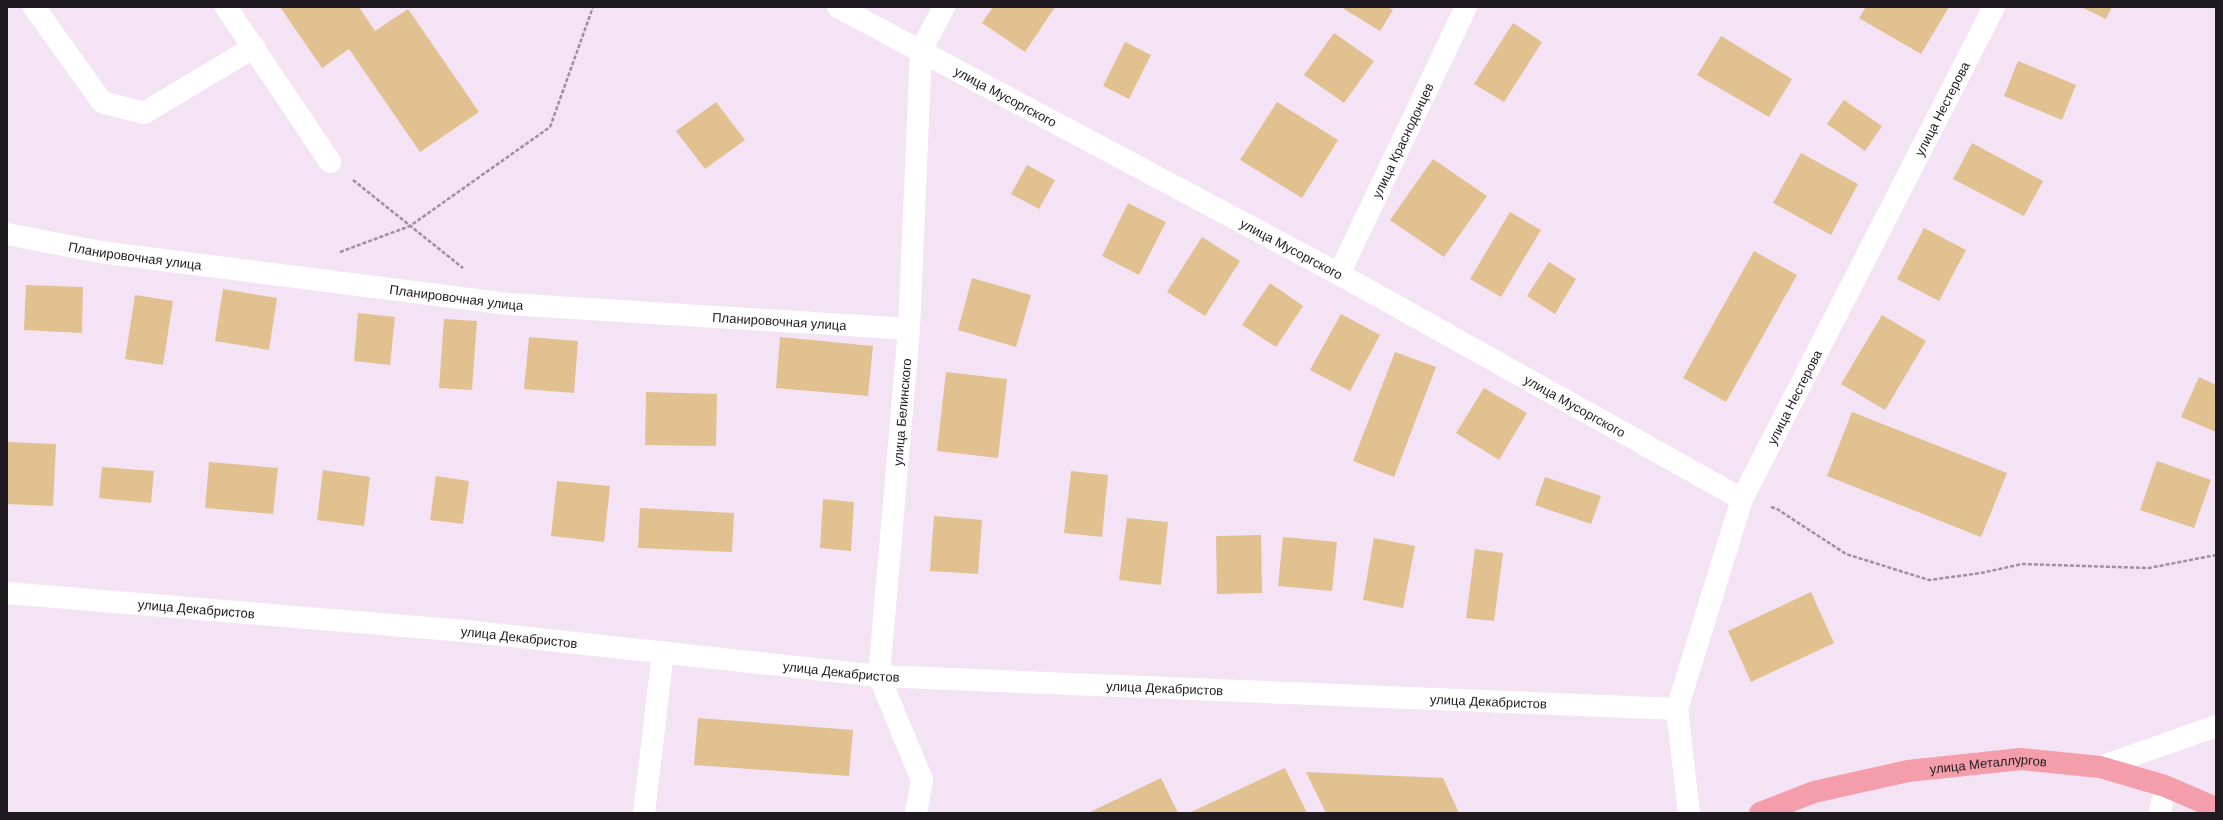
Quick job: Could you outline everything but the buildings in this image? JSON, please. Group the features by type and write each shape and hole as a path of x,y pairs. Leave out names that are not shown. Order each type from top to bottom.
{"main road":[{"name":"улица Металлургов","path":"1760,813 1814,792 1908,771 2021,759 2100,767 2165,786 2216,808"}],"street":[{"path":"34,7 102,102 144,112 254,47"},
{"path":"226,7 330,162"},
{"name":"улица Мусоргского","path":"838,7 1339,274 1742,498"},
{"name":"улица Белинского","path":"916,813 922,780 879,676 909,329 921,50 944,7"},
{"name":"улица Краснодонцев","path":"1339,274 1466,7"},
{"name":"улица Нестерова","path":"1689,813 1677,709 1742,498 1994,7"},
{"name":"Планировочная улица","path":"7,234 100,252 508,304 909,329"},
{"name":"улица Декабристов","path":"7,593 465,631 879,676 1677,709"},
{"path":"644,813 663,652"},
{"path":"2100,767 2216,726"},
{"path":"2160,813 2165,786"}],"path":[{"path":"337,253 410,226 550,127 593,7"},
{"path":"330,162 465,270"},
{"path":"1742,498 1777,509 1846,554 1929,580 1981,573 2022,564 2149,568 2216,555"}]}
